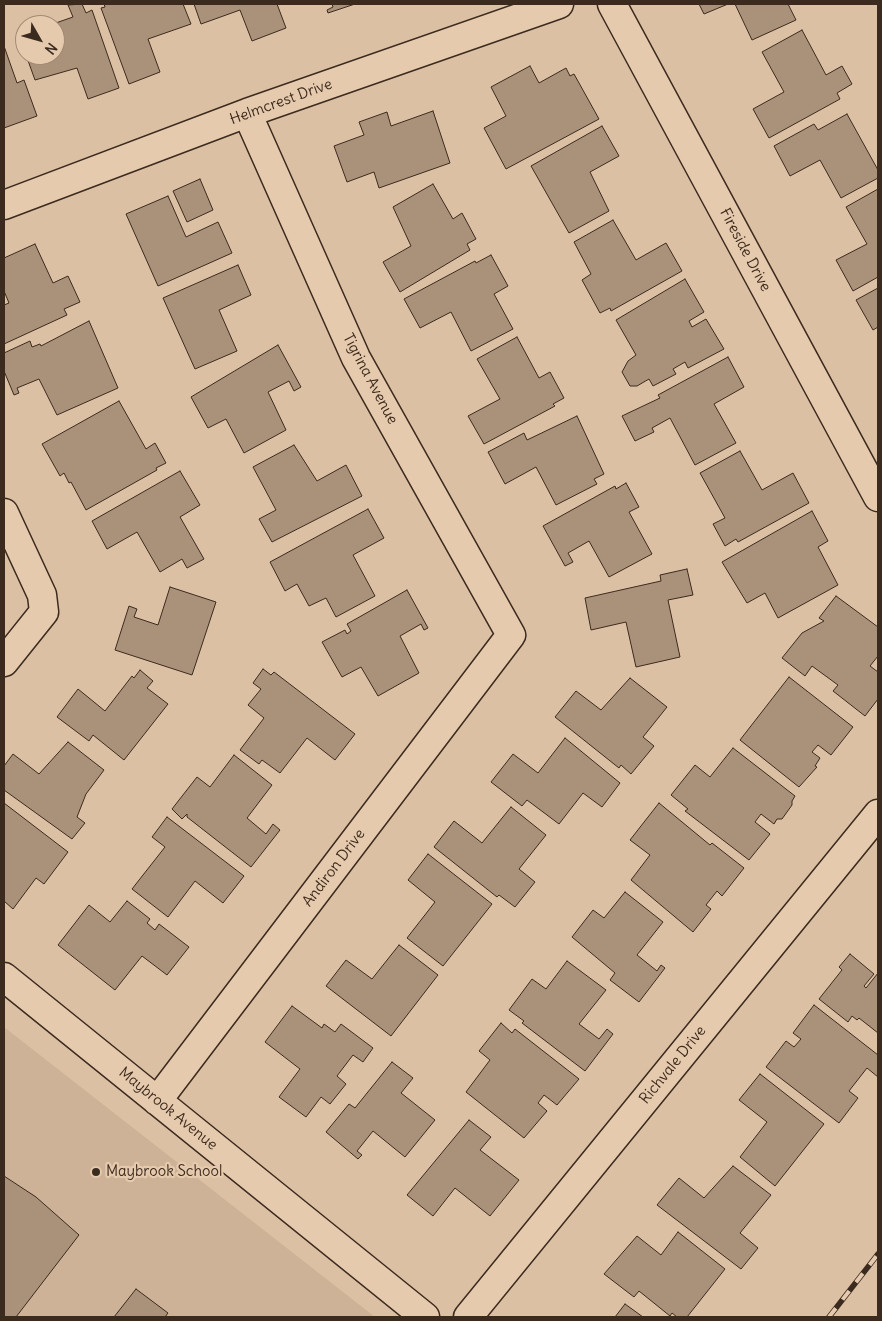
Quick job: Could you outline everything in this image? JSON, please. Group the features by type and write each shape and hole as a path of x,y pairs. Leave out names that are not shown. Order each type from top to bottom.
{"street":[{"name":"Helmcrest Drive","path":"4,205 247,113 559,4"},
{"name":"Fireside Drive","path":"612,4 878,497"},
{"name":"Tigrina Avenue","path":"247,113 356,358 511,636"},
{"path":"4,513 42,594 44,612 4,662"},
{"name":"Andiron Drive","path":"157,1101 511,636"},
{"name":"Richvale Drive","path":"468,1317 878,814"},
{"name":"Maybrook Avenue","path":"4,977 424,1317"}],"shaded area":[{"name":"Maybrook School","path":"4,1027 375,1317 4,1317"}],"building":[{"path":"82,4 86,13 92,10 119,88 88,99 77,68 35,80 30,65 65,65 65,20 73,17 68,5"},
{"path":"104,4 183,4 191,24 148,39 160,72 129,84 101,8 105,7"},
{"path":"194,4 277,4 286,28 252,41 240,10 201,24"},
{"path":"332,4 355,4 328,13 327,10 333,7"},
{"path":"699,4 728,4 704,14"},
{"path":"735,4 788,4 796,20 752,40"},
{"path":"802,30 826,75 842,66 852,84 837,93 840,99 769,138 753,109 784,92 762,52"},
{"path":"4,46 17,83 24,80 37,116 4,128"},
{"path":"530,66 539,83 566,68 570,76 574,74 599,119 506,169 484,128 506,116 491,87"},
{"path":"433,111 450,163 379,188 374,172 347,182 334,146 364,135 359,122 387,112 391,126"},
{"path":"847,114 878,170 878,178 841,198 820,160 790,176 774,146 814,124 818,130"},
{"path":"602,126 619,156 590,172 609,211 569,233 531,166"},
{"path":"200,179 213,210 187,222 173,191"},
{"path":"433,184 453,219 462,213 476,239 467,244 470,250 400,292 383,262 411,246 393,207"},
{"path":"878,189 878,277 853,291 836,260 867,244 846,207"},
{"path":"168,196 186,237 218,222 232,253 158,286 126,214"},
{"path":"613,220 636,260 666,243 682,271 611,311 610,308 600,313 582,280 591,274 574,242"},
{"path":"35,244 53,283 68,276 80,302 64,309 67,315 4,344 4,305 9,303 4,291 4,258"},
{"path":"491,255 508,286 494,294 513,329 471,351 451,312 420,328 404,299 475,261 476,263"},
{"path":"238,265 251,295 219,310 237,351 195,369 163,298"},
{"path":"685,279 704,312 689,321 692,327 706,319 724,349 688,368 685,362 673,369 676,374 653,386 649,379 637,386 630,386 622,372 628,361 636,355 616,320"},
{"path":"878,288 878,327 873,330 856,300"},
{"path":"89,321 118,388 57,415 39,379 17,388 19,393 14,395 4,371 4,353 30,341 32,347 40,344 41,346"},
{"path":"517,337 539,378 550,372 564,398 553,404 555,406 484,444 468,416 500,399 477,359"},
{"path":"278,345 301,387 294,391 289,381 268,392 286,430 244,453 226,419 208,428 191,397"},
{"path":"728,357 744,387 714,404 736,443 695,465 670,418 652,428 654,432 635,441 622,416 660,398 658,395"},
{"path":"119,401 146,449 155,443 166,463 86,510 71,482 69,483 64,473 60,476 42,444"},
{"path":"577,416 604,474 594,479 597,484 556,505 536,467 505,484 488,452 524,433 527,440"},
{"path":"294,445 317,481 346,465 362,496 272,542 259,519 276,510 253,467"},
{"path":"740,451 762,490 793,473 809,503 738,542 736,539 725,546 713,524 725,518 700,473"},
{"path":"180,471 200,505 180,517 204,559 187,568 182,559 160,572 137,532 107,549 92,521"},
{"path":"626,483 639,507 629,512 652,554 609,577 589,541 568,553 573,562 565,566 543,526 615,486 616,489"},
{"path":"368,509 384,538 353,555 375,596 336,617 326,598 309,606 297,584 285,591 270,562"},
{"path":"812,511 828,541 818,547 838,585 778,618 765,593 747,603 722,562"},
{"path":"687,569 693,595 668,600 680,657 636,667 626,622 591,630 585,598 661,581 660,575"},
{"path":"170,587 216,602 192,675 115,650 129,606 137,609 134,617 158,625"},
{"path":"407,590 428,628 424,630 421,624 400,636 419,673 378,696 361,667 342,677 322,642 345,630 347,634 351,631 347,624"},
{"path":"836,596 878,627 878,656 870,666 878,672 878,699 865,716 833,691 838,685 812,666 805,676 782,658 802,633 824,621 819,618"},
{"path":"263,669 271,675 274,672 355,734 335,760 307,738 280,773 262,760 259,764 240,750 264,718 248,705 261,689 253,683"},
{"path":"140,670 153,681 147,688 168,704 124,760 93,735 89,741 57,717 78,689 105,711 132,676 134,678"},
{"path":"789,677 853,727 831,755 818,745 812,752 820,758 815,766 817,767 799,787 740,740"},
{"path":"630,678 667,707 643,737 654,746 631,774 621,765 619,768 555,717 576,691 601,710"},
{"path":"565,738 620,783 602,807 583,793 559,824 527,800 522,806 491,782 513,754 538,773"},
{"path":"68,742 104,770 86,794 77,817 85,823 72,839 4,790 4,766 13,754 39,774"},
{"path":"733,748 795,796 792,805 782,819 777,819 774,824 761,814 755,822 770,834 749,860 685,811 688,809 671,795 695,765 710,777"},
{"path":"234,755 272,785 247,818 266,834 273,824 280,830 251,867 187,817 187,814 182,819 172,809 197,777 210,787"},
{"path":"4,803 68,852 44,884 36,878 13,909 4,901"},
{"path":"659,803 710,845 712,843 744,868 722,896 717,891 706,905 711,909 693,932 631,880 650,855 630,840"},
{"path":"511,807 546,835 519,869 535,882 515,907 499,895 497,897 434,847 454,821 482,843"},
{"path":"167,817 244,876 223,903 195,881 168,917 132,889 165,847 152,837"},
{"path":"428,854 492,904 443,966 407,938 435,902 408,880"},
{"path":"625,892 663,922 637,955 657,971 661,965 665,968 639,1002 610,980 615,973 572,937 593,910 604,918"},
{"path":"127,901 150,919 147,923 155,930 159,924 189,947 167,975 142,956 115,990 58,945 89,905 110,922"},
{"path":"399,945 438,975 391,1036 326,986 346,960 372,979"},
{"path":"850,954 874,974 864,986 866,988 878,973 878,1033 859,1018 857,1020 852,1016 848,1022 819,999 842,970 839,967"},
{"path":"567,961 606,990 579,1024 599,1039 607,1029 613,1034 585,1071 522,1023 524,1021 509,1010 532,979 546,989"},
{"path":"814,1005 878,1055 878,1077 867,1068 849,1091 858,1098 839,1123 766,1067 786,1041 794,1047 801,1039 793,1033"},
{"path":"292,1006 322,1028 324,1024 335,1032 341,1024 373,1048 363,1062 353,1055 337,1076 346,1084 330,1104 321,1097 306,1117 279,1097 300,1069 265,1042"},
{"path":"501,1023 512,1033 515,1029 579,1079 557,1105 544,1095 538,1103 547,1111 524,1138 466,1092 490,1060 479,1051"},
{"path":"392,1062 413,1078 401,1093 435,1120 405,1157 373,1131 357,1151 362,1155 358,1159 326,1132 349,1104 355,1108"},
{"path":"760,1074 824,1124 775,1186 740,1157 767,1122 739,1100"},
{"path":"469,1120 491,1137 480,1150 519,1180 490,1216 455,1188 433,1216 407,1195"},
{"path":"733,1166 771,1195 740,1233 758,1248 741,1269 657,1205 679,1178 704,1198"},
{"path":"4,1176 36,1197 79,1235 16,1317 4,1317"},
{"path":"678,1232 725,1269 687,1317 677,1317 672,1313 670,1316 639,1291 634,1297 604,1274 637,1236 661,1255"},
{"path":"136,1289 168,1313 165,1317 114,1317"},
{"path":"625,1304 643,1317 615,1317"}],"railway":[{"path":"829,1317 878,1254"}],"place":[{"name":"Maybrook School","path":"96,1172"}]}
